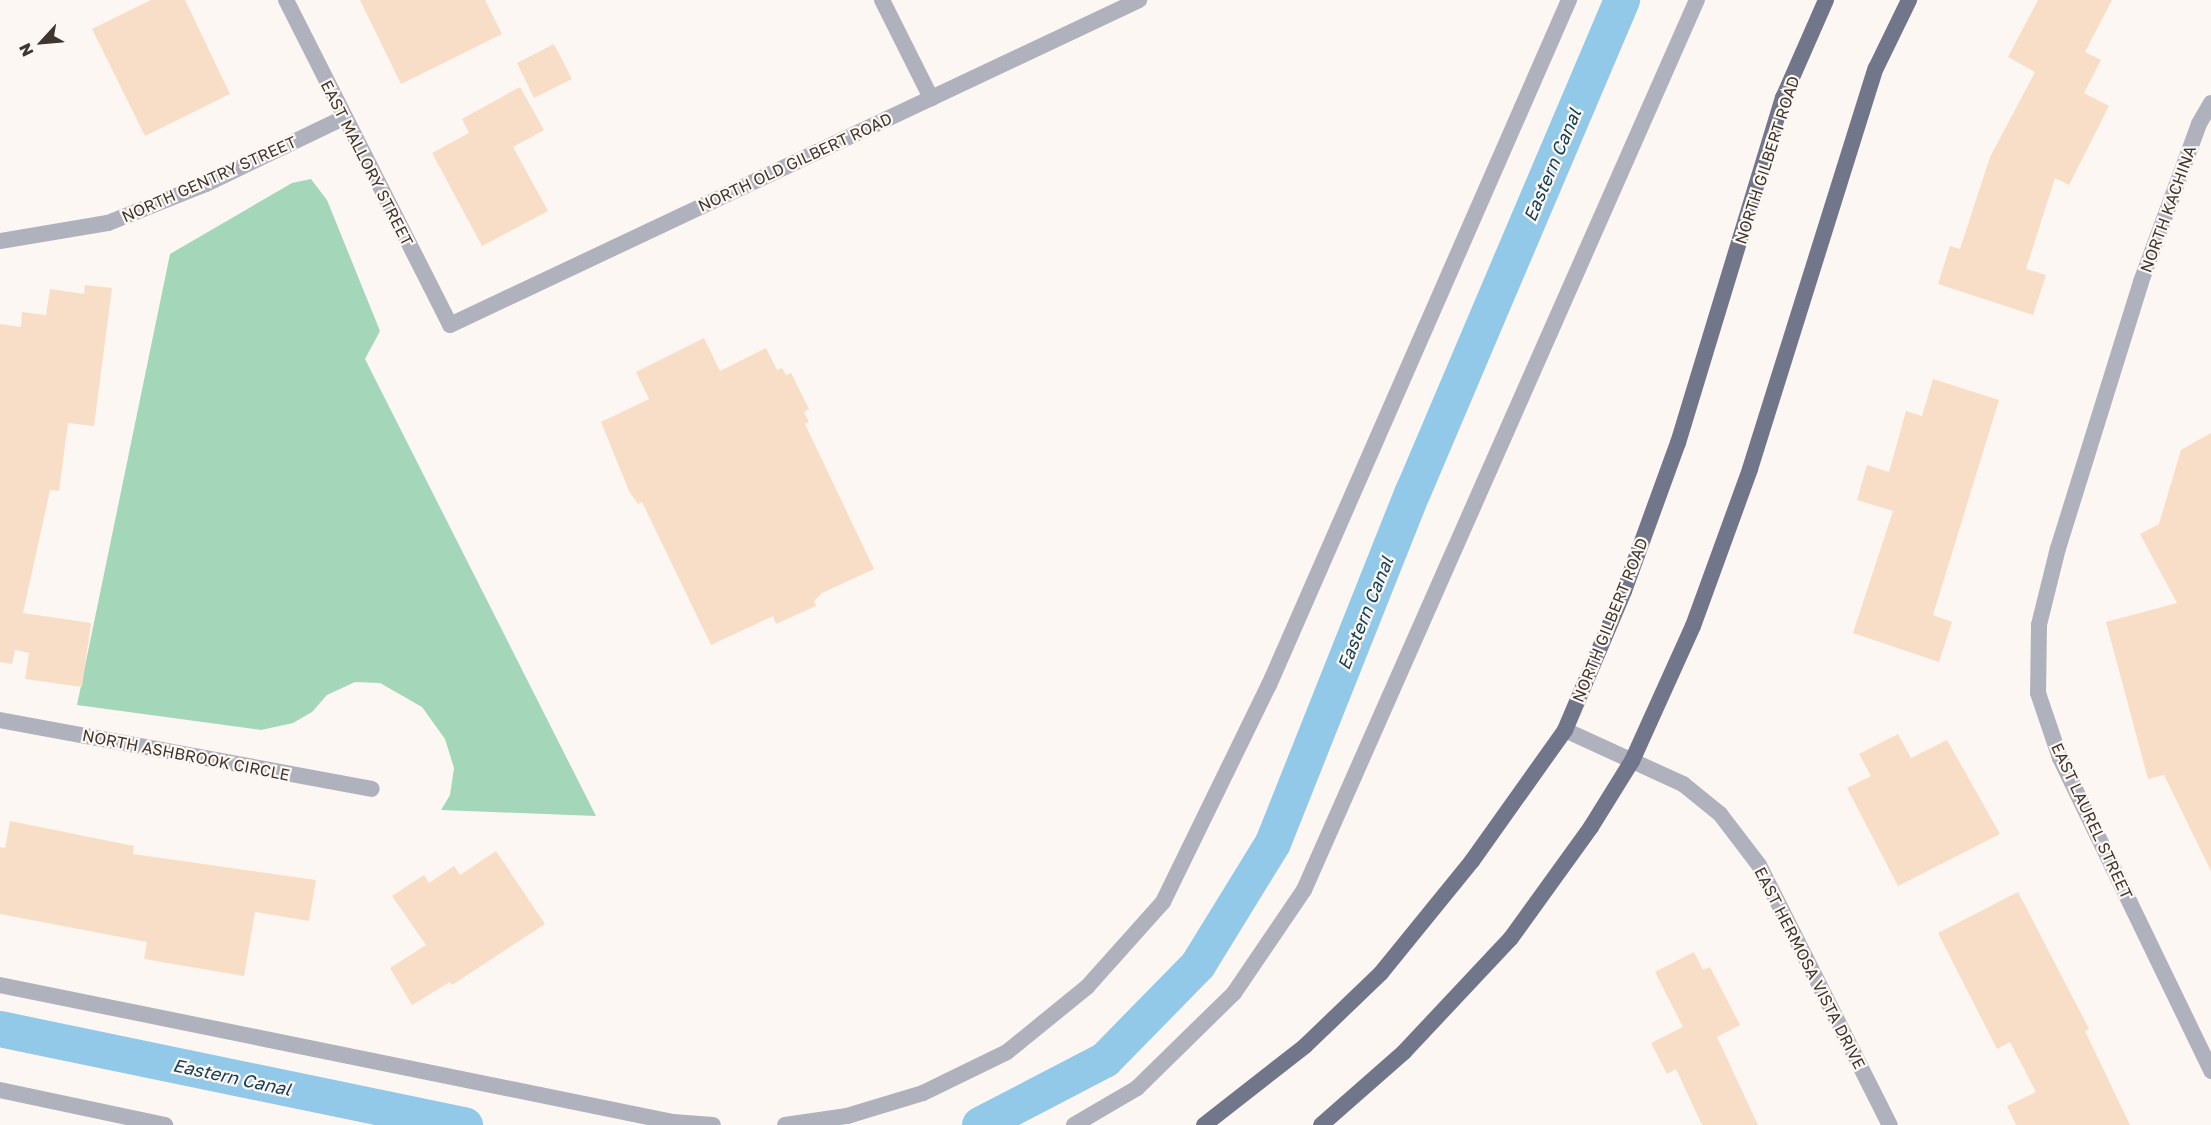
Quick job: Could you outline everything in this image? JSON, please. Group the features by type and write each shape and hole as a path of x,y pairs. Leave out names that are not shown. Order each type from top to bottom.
{"main road":[{"name":"NORTH GILBERT ROAD","path":"1204,1125 1305,1046 1381,973 1472,861 1565,730 1624,591 1678,443 1783,98 1826,0"},
{"path":"1320,1125 1404,1052 1511,938 1591,827 1632,761 1693,626 1750,469 1876,68 1909,0"}],"street":[{"name":"EAST MALLORY STREET","path":"286,0 343,118 450,325"},
{"path":"882,0 931,98"},
{"name":"NORTH OLD GILBERT ROAD","path":"450,325 1139,0"},
{"path":"785,1125 847,1116 923,1093 1007,1052 1087,987 1163,902 1269,685 1569,0"},
{"path":"1074,1125 1137,1088 1234,993 1304,890 1696,0"},
{"name":"NORTH KACHINA","path":"2141,282 2199,124 2211,103"},
{"name":"NORTH GENTRY STREET","path":"0,242 108,223 206,184 343,118"},
{"name":"EAST LAUREL STREET","path":"2141,282 2058,548 2039,624 2038,693 2060,758 2211,1071"},
{"name":"NORTH ASHBROOK CIRCLE","path":"0,720 372,789"},
{"name":"EAST HERMOSA VISTA DRIVE","path":"1565,730 1683,784 1719,814 1759,866 1890,1125"},
{"path":"0,985 673,1122 713,1125"},
{"path":"0,1090 165,1125"}],"green space":[{"path":"311,179 327,200 380,331 365,359 596,816 441,810 450,795 454,768 445,739 422,707 380,683 355,682 327,695 312,712 293,723 261,730 77,705 170,254 292,183"}],"building":[{"path":"151,0 185,0 230,94 145,136 92,29"},
{"path":"360,0 485,0 502,34 401,84"},
{"path":"2038,0 2112,0 2085,52 2101,60 2084,93 2109,106 2069,185 2055,178 2026,269 2046,275 2033,315 1938,284 1950,246 1960,249 1990,157 2035,72 2008,57"},
{"path":"554,44 572,79 534,98 517,63"},
{"path":"520,87 544,130 513,147 548,211 482,246 432,153 469,133 462,119"},
{"path":"85,285 112,288 94,426 68,423 59,491 50,490 23,613 91,623 82,687 25,679 29,653 15,650 12,664 0,662 0,324 21,327 22,312 46,315 50,289 84,294"},
{"path":"704,338 720,371 766,348 777,370 782,368 786,375 791,373 809,409 804,412 809,422 805,424 874,569 822,593 814,601 816,606 776,624 773,616 711,645 642,502 638,504 629,491 601,422 649,399 636,372"},
{"path":"1933,379 1999,400 1933,615 1952,622 1939,662 1853,633 1893,511 1857,500 1867,465 1889,472 1906,411 1922,416"},
{"path":"2211,433 2211,871 2164,775 2148,779 2106,622 2177,603 2140,534 2159,524 2181,450"},
{"path":"1898,734 1911,758 1947,740 2000,834 1898,886 1847,788 1871,776 1859,754"},
{"path":"10,821 134,846 133,854 316,880 309,921 255,912 244,976 144,959 147,942 0,914 0,847 5,848"},
{"path":"496,851 545,924 452,985 450,982 412,1005 390,968 426,945 392,896 424,875 429,883 454,866 460,875"},
{"path":"2018,892 2089,1029 2085,1031 2130,1125 2016,1125 2007,1106 2036,1092 2010,1042 1997,1049 1938,933"},
{"path":"1694,952 1703,970 1710,967 1740,1025 1717,1037 1758,1125 1702,1125 1676,1069 1667,1074 1651,1043 1683,1027 1655,972"}],"waterway":[{"name":"Eastern Canal","path":"980,1125 1105,1060 1198,965 1273,843 1413,492 1622,0"},
{"name":"Eastern Canal","path":"0,1029 465,1125"}]}
